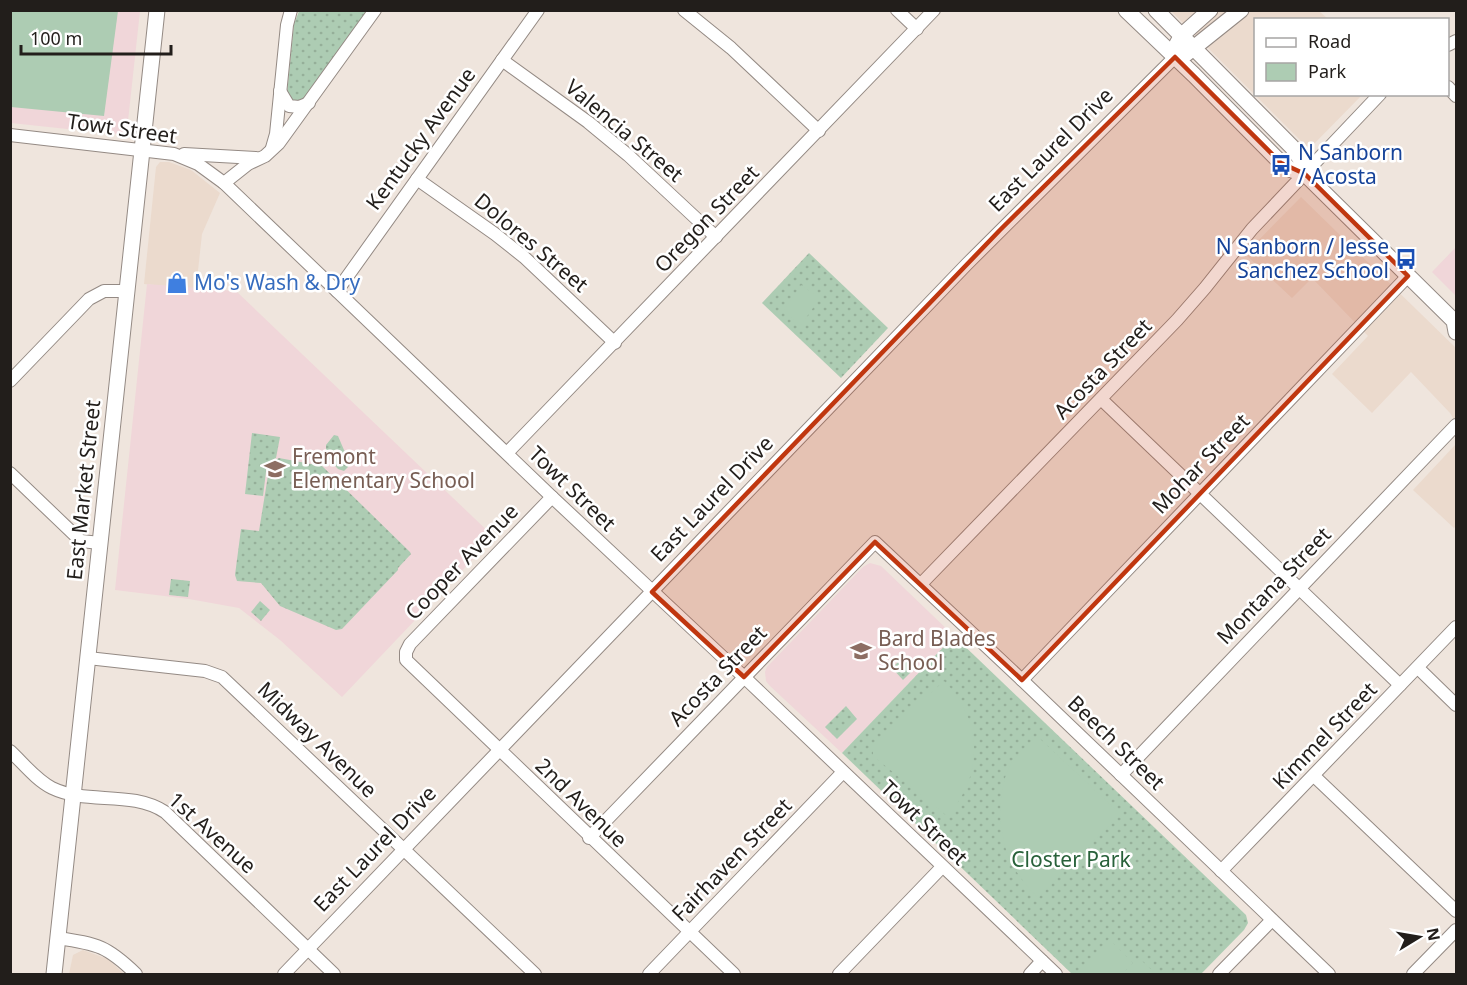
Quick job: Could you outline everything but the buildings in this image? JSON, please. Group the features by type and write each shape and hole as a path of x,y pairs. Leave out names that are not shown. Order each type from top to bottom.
{"main road":[{"name":"East Market Street","path":"54,975 157,10"},
{"path":"1126,10 1281,163 1305,174 1456,325"},
{"path":"1156,10 1292,147 1301,160 1305,174"},
{"path":"1182,35 1210,10"},
{"name":"East Laurel Drive","path":"1182,35 1176,45 1175,57 1195,49 1241,10"}],"street":[{"path":"270,150 276,134 287,25 291,10"},
{"path":"224,183 279,143 375,10"},
{"name":"Kentucky Avenue","path":"337,291 538,10"},
{"path":"684,10 731,48 819,131"},
{"path":"897,10 917,29"},
{"name":"Oregon Street","path":"507,453 934,10"},
{"name":"East Laurel Drive","path":"284,975 1000,230 1175,57"},
{"name":"Valencia Street","path":"502,60 607,137 716,237"},
{"path":"280,90 289,106 299,107 309,103"},
{"name":"Acosta Street","path":"921,585 1190,305 1245,236 1378,96"},
{"name":"Towt Street","path":"10,135 164,152 198,164 224,183 1056,975"},
{"path":"164,152 258,159"},
{"name":"Dolores Street","path":"417,179 524,257 615,343"},
{"name":"Mohar Street","path":"1022,680 1407,276"},
{"path":"10,381 94,295 107,290 127,291"},
{"path":"1101,399 1400,685"},
{"name":"Montana Street","path":"1121,775 1456,425"},
{"path":"10,473 81,541 100,543"},
{"name":"Cooper Avenue","path":"405,657 410,644 552,497"},
{"name":"Acosta Street","path":"589,838 875,542"},
{"name":"Beech Street","path":"875,542 1329,975"},
{"name":"Kimmel Street","path":"1221,871 1456,627"},
{"name":"2nd Avenue","path":"405,657 408,664 734,975"},
{"name":"Midway Avenue","path":"88,658 196,669 218,675 535,975"},
{"path":"1418,668 1456,705"},
{"name":"1st Avenue","path":"10,751 49,786 73,794 142,802 165,812 334,975"},
{"name":"Fairhaven Street","path":"649,975 843,772"},
{"path":"1314,776 1456,911"},
{"path":"839,975 942,867"},
{"path":"1219,975 1272,921"},
{"path":"1413,975 1456,930"},
{"path":"58,938 81,941 103,948 115,955 136,975"},
{"path":"1030,975 1042,962"}],"highlighted area":[{"path":"1175,57 1281,163 1305,174 1408,276 1022,680 875,542 744,677 652,592 1000,230"}],"shaded area":[{"path":"11,11 140,11 127,130 114,134 11,123"},
{"path":"1171,11 1319,11 1327,18 1254,18 1254,94"},
{"path":"1256,96 1361,96 1312,146 1306,146"},
{"path":"160,162 169,162 191,170 220,193 202,234 196,289 144,284 156,167"},
{"path":"1301,197 1456,348 1456,423 1450,413 1411,372 1372,413 1332,374 1368,336 1312,278 1292,298 1245,254"},
{"path":"1456,247 1456,296 1432,272"},
{"name":"Fremont Elementary School","path":"147,284 236,291 494,537 342,697 280,640 239,608 115,590"},
{"path":"1456,444 1456,526 1454,528 1413,490"},
{"name":"Bard Blades School","path":"870,563 881,566 954,636 842,753 769,685 765,672 767,667 863,567"},
{"path":"83,950 108,959 124,974 69,974 73,955"}],"green space":[{"path":"11,10 118,11 104,116 11,107"},
{"path":"299,11 368,11 303,100 294,104 287,94 294,24"},
{"path":"809,253 888,328 841,378 762,303"},
{"path":"801,285 820,298 801,325 783,312"},
{"path":"252,433 280,437 276,458 267,464 263,496 245,494"},
{"path":"334,435 338,436 349,456 348,467 344,471 338,469 326,456 326,445"},
{"path":"279,458 322,466 411,554 342,629 336,630 280,606 261,583 237,581 235,575 241,529 259,531 270,463"},
{"path":"171,579 190,581 188,597 169,595"},
{"path":"260,601 270,610 261,621 251,612"},
{"name":"Closter Park","path":"954,636 1246,915 1248,923 1244,930 1201,974 1072,974 842,753"},
{"path":"905,655 916,667 903,680 892,668"},
{"path":"944,681 957,696 966,713 972,730 974,748 973,766 968,784 959,801 947,816 873,756 873,744"},
{"path":"846,706 857,719 837,739 825,727"},
{"path":"1037,736 1115,809 1115,819 1038,898 1019,876 1009,858 1002,834 1000,808 1009,767 1020,752"},
{"path":"1109,939 1133,963 1122,974 1086,974 1080,969"},
{"path":"1140,959 1156,974 1125,974"}],"place":[{"name":"N Sanborn / Acosta","path":"1281,165"},
{"name":"N Sanborn / Jesse Sanchez School","path":"1406,259"},
{"name":"Mo's Wash & Dry","path":"177,283"},
{"name":"Fremont Elementary School","path":"275,469"},
{"name":"Bard Blades School","path":"861,651"}]}
